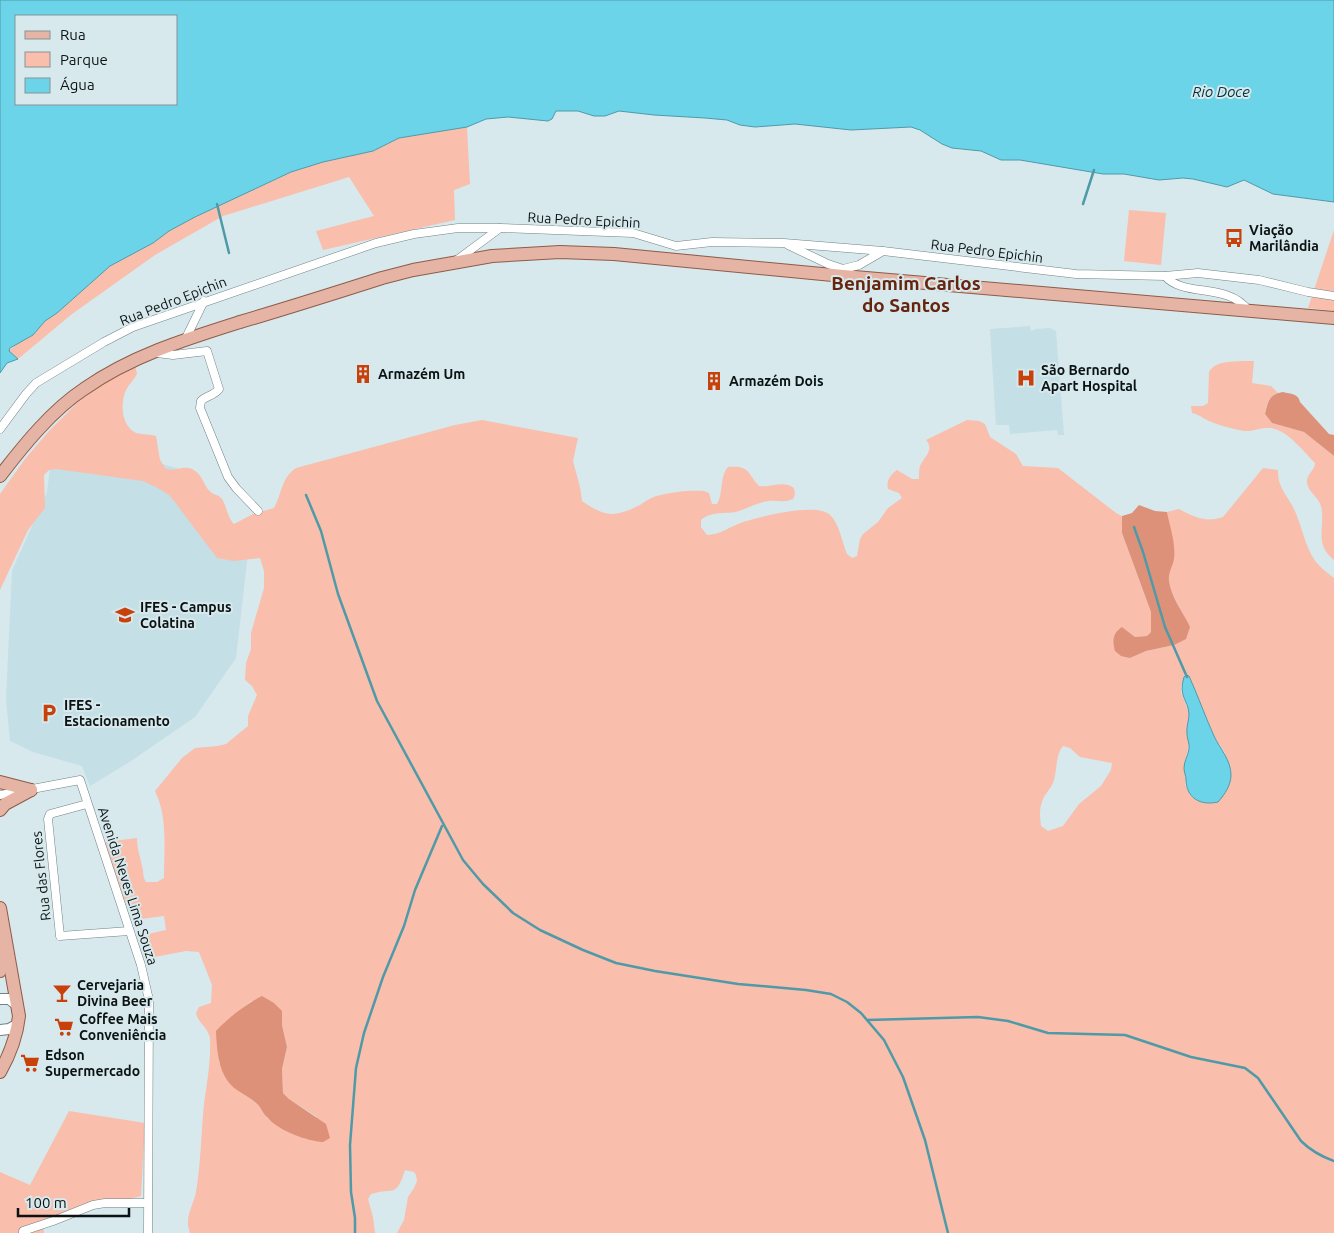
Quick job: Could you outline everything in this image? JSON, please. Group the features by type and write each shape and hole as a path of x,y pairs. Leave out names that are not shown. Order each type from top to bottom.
{"main road":[{"path":"0,476 60,408 83,389 128,363 153,352 185,340 382,278 456,262 524,253 614,254 843,272 1334,318"},
{"path":"0,782 31,790"},
{"path":"0,810 5,804 31,790"},
{"path":"0,971 1,914"},
{"path":"0,1072 6,1062 18,1024 17,1005 1,914"}],"street":[{"name":"Rua Pedro Epichin","path":"0,429 36,383 104,342 133,327 376,243 414,234 458,228 633,233 676,246 712,242 784,243 883,251 1076,274 1165,276 1198,273 1259,280 1308,292 1334,296"},
{"path":"456,262 500,228"},
{"path":"784,243 843,272 883,251"},
{"path":"1165,276 1178,284 1231,296 1242,302 1248,310"},
{"path":"185,340 204,301"},
{"path":"153,352 173,354 207,351 219,389 201,401 200,408 228,477 258,511"},
{"name":"Avenida Neves Lima Souza","path":"0,795 80,780 141,966 149,1000 150,1139 147,1204 148,1233"},
{"name":"Rua das Flores","path":"87,804 50,814 48,819 60,936 129,931"},
{"path":"0,999 9,999 17,1005"},
{"path":"0,1030 9,1029 18,1024"},
{"path":"23,1233 93,1205 105,1203 147,1204"}],"shaded area":[{"name":"São Bernardo Apart Hospital","path":"1030,326 1031,331 1050,328 1056,331 1064,435 1058,435 1057,430 1010,434 1009,425 996,425 990,329"},
{"path":"1283,392 1296,395 1329,434 1334,435 1334,456 1304,432 1272,423 1265,414 1268,402 1278,393"},
{"name":"IFES - Campus Colatina","path":"52,452 129,454 196,474 212,542 249,544 236,658 195,717 131,761 90,786 82,766 33,752 10,741 6,699 12,571 47,492"},
{"path":"1139,505 1155,511 1167,512 1174,547 1174,559 1169,578 1170,587 1190,627 1186,639 1174,645 1146,651 1130,658 1121,656 1115,651 1115,634 1122,627 1135,637 1147,636 1151,632 1151,612 1122,533 1122,516 1132,513"},
{"path":"262,996 274,1003 282,1011 282,1025 287,1047 282,1069 283,1093 326,1124 330,1138 323,1142 301,1137 273,1123 257,1104 231,1085 222,1071 218,1055 216,1031 226,1021"}],"green space":[{"path":"467,127 470,184 454,190 455,220 323,250 316,231 374,216 349,177 223,216 155,255 72,314 18,359 9,351 18,343 33,335 45,321 57,313 110,266 153,243 169,231 195,217 291,172 323,162 373,151 399,138"},
{"path":"1129,210 1166,213 1161,265 1124,261"},
{"path":"1334,230 1334,311 1308,308"},
{"path":"1254,361 1252,383 1271,386 1278,393 1270,399 1265,414 1272,423 1304,432 1334,456 1334,560 1328,554 1322,541 1321,506 1307,484 1315,463 1299,446 1287,435 1273,428 1243,431 1216,424 1192,413 1191,406 1203,406 1208,403 1209,372 1212,368 1224,363"},
{"path":"135,364 137,374 126,390 123,401 123,414 127,425 136,433 156,436 160,460 165,468 172,470 188,468 196,472 207,488 222,499 234,524 253,514 274,508 287,476 296,468 455,425 482,420 578,438 573,461 582,501 604,513 616,514 640,505 650,498 686,491 704,491 709,493 712,504 717,504 725,471 728,467 740,467 750,474 759,486 781,484 794,488 795,494 793,499 765,502 743,510 705,517 701,520 701,527 707,535 721,532 743,522 775,514 801,510 823,511 833,518 847,554 852,558 857,556 860,539 863,534 878,522 888,508 902,498 899,493 888,489 888,481 892,474 897,470 912,479 919,479 920,466 929,450 926,440 967,420 979,421 985,424 990,437 1016,454 1023,466 1058,468 1122,516 1122,533 1151,612 1151,632 1147,636 1135,637 1122,627 1130,658 1146,651 1174,645 1184,616 1173,594 1168,577 1174,552 1167,512 1179,509 1200,518 1217,519 1223,517 1263,468 1278,470 1279,481 1294,509 1312,556 1334,578 1334,1233 397,1233 404,1220 408,1197 417,1181 414,1172 405,1170 397,1188 371,1194 368,1199 375,1233 190,1233 188,1217 198,1181 210,1047 209,1035 196,1013 199,1007 211,1003 212,985 199,952 186,951 149,958 139,936 166,930 164,916 133,920 111,868 105,842 137,838 146,882 157,882 164,878 164,823 155,791 182,758 195,748 226,744 248,726 248,716 257,695 252,686 245,680 246,663 251,649 251,633 264,588 264,571 260,558 234,561 217,558 169,495 158,488 143,481 56,469 49,470 44,475 45,508 28,530 0,590 0,494 25,459 49,431 82,398 103,382","holes":["1189,676 1215,738 1225,753 1203,802 1190,795 1185,784 1184,766 1189,745 1187,730 1189,713 1181,692 1181,686","1063,746 1070,748 1080,757 1112,763 1111,770 1101,786 1079,804 1063,826 1048,831 1041,826 1040,808 1043,799 1052,786","251,1001 282,1025 287,1047 282,1069 283,1093 317,1117 268,1119 258,1105 219,1063 217,1031"]},
{"path":"69,1111 145,1123 141,1196 43,1223 44,1233 0,1233 0,1172 30,1185"}],"water":[{"name":"Rio Doce","path":"0,0 1334,0 1334,202 1273,194 1244,180 1227,187 1193,179 1159,180 1124,174 1103,174 1020,160 1001,160 981,151 952,148 911,127 851,130 795,124 755,127 740,125 727,120 619,111 605,116 594,116 578,111 556,111 552,119 548,121 508,117 486,119 467,127 399,138 373,151 323,162 291,172 195,217 169,231 153,243 110,266 57,313 45,321 33,335 10,348 9,351 18,359 7,363 0,373"},
{"path":"1186,675 1189,676 1214,736 1231,770 1229,786 1218,802 1205,803 1195,799 1188,791 1184,768 1189,747 1187,731 1189,714 1182,689"}],"waterway":[{"path":"1083,204 1094,170"},
{"path":"217,204 229,253"},
{"path":"306,495 321,531 338,594 377,701 463,860 483,884 513,913 540,930 616,963 738,984 831,994 847,1002 861,1013 884,1040 903,1077 925,1140 948,1233"},
{"path":"1134,527 1165,627 1187,677"},
{"path":"355,1233 351,1192 350,1145 356,1068 364,1033 383,977 404,926 415,890 442,826"},
{"path":"867,1020 978,1017 1008,1021 1048,1033 1125,1035 1191,1057 1245,1068 1258,1078 1301,1141 1316,1153 1334,1161"}],"place":[{"name":"Viação Marilândia","path":"1234,238"},
{"name":"Armazém Um","path":"363,374"},
{"name":"São Bernardo Apart Hospital","path":"1026,378"},
{"name":"Armazém Dois","path":"714,381"},
{"name":"IFES - Campus Colatina","path":"125,615"},
{"name":"IFES - Estacionamento","path":"49,713"},
{"name":"Cervejaria Divina Beer","path":"62,993"},
{"name":"Coffee Mais Conveniência","path":"64,1027"},
{"name":"Edson Supermercado","path":"30,1063"}],"district":[{"name":"Benjamim Carlos do Santos","path":"906,294"}]}
